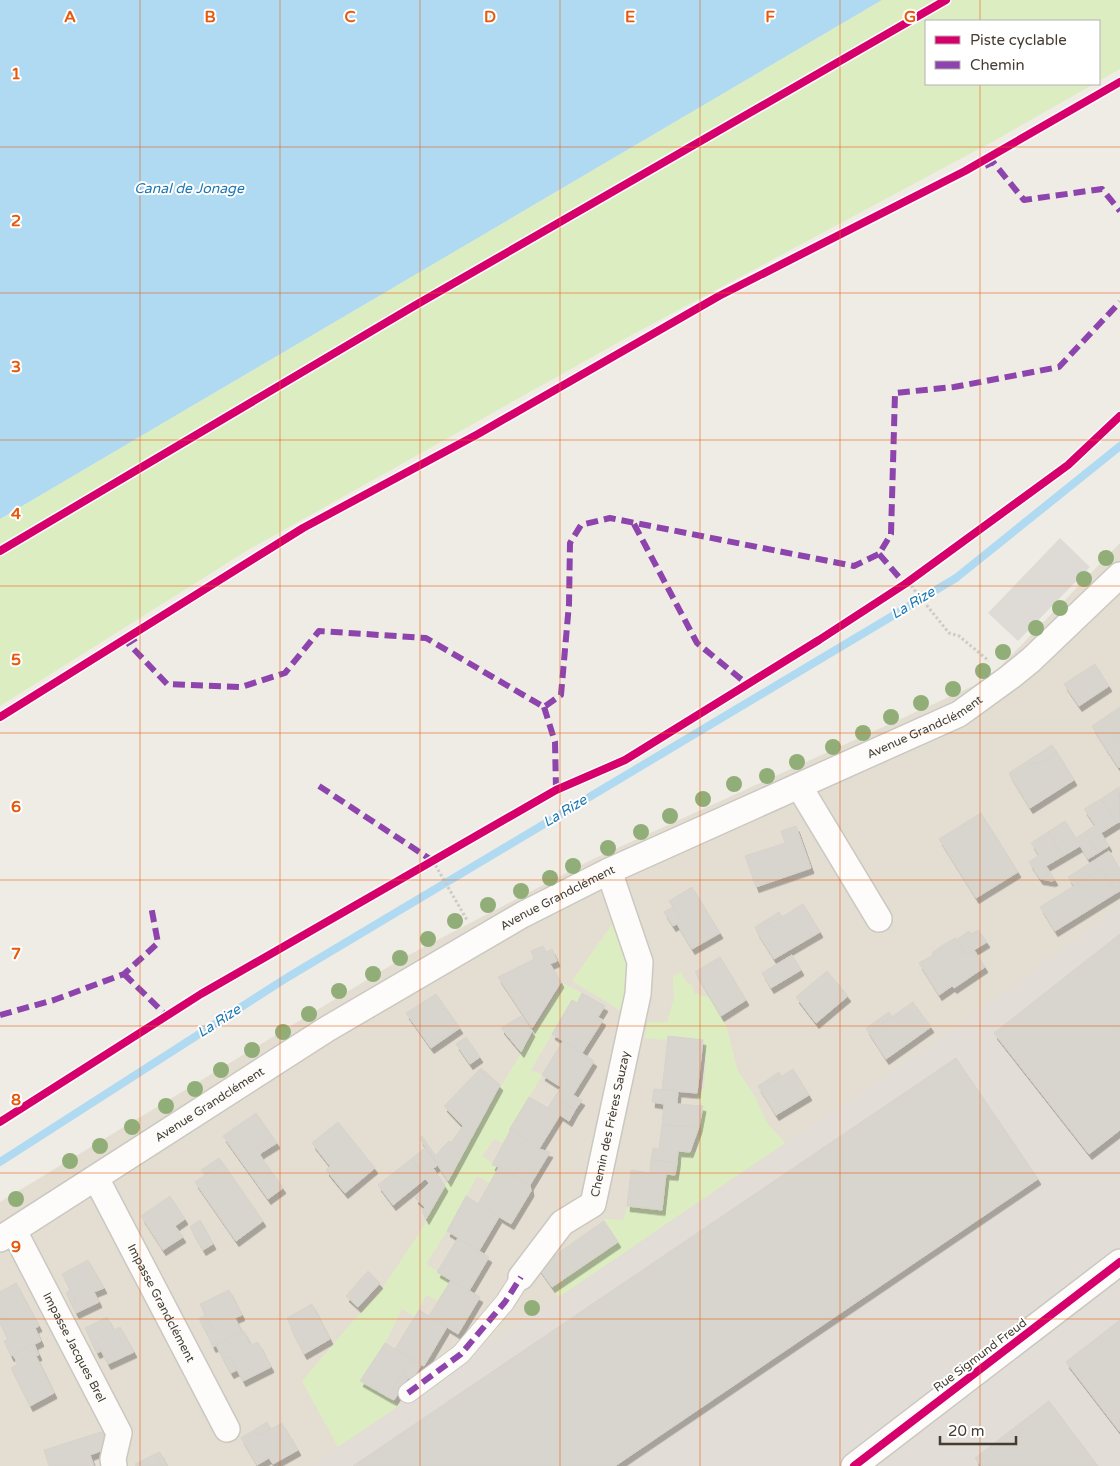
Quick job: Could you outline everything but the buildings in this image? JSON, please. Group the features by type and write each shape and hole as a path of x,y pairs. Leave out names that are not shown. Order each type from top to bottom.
{"street":[{"name":"Avenue Grandclément","path":"7,1235 327,1029 522,915 609,871 959,714 1031,660 1120,575"},
{"path":"800,786 879,919"},
{"name":"Chemin des Frères Sauzay","path":"408,1393 461,1354 506,1302 521,1277 562,1224 593,1204 638,994 640,962 609,871"},
{"name":"Impasse Grandclément","path":"96,1178 227,1429"},
{"name":"Impasse Jacques Brel","path":"7,1235 119,1433 113,1459 114,1466"},
{"name":"Rue Sigmund Freud","path":"854,1466 1120,1262"}],"path":[{"path":"916,576 912,587 949,633 959,636 992,663"},
{"path":"433,861 468,920"}],"shaded area":[{"path":"1060,538 1090,567 1018,641 988,613"},
{"path":"1120,543 1120,1466 0,1466 0,1202 403,958 591,860 973,686 998,669"},
{"path":"1120,906 1120,1466 310,1466 957,1027"}],"green space":[{"path":"882,0 1120,0 1120,69 1100,80 1100,20 925,20 925,85 1092,85 992,142 628,337 248,550 0,706 0,519"},
{"path":"615,920 630,963 623,1013 572,981"},
{"path":"681,972 686,982 692,985 694,993 711,998 727,1028 737,1069 755,1097 767,1123 785,1143 559,1297 552,1287 618,1242 604,1219 624,1220 627,1206 662,1210 666,1174 675,1175 678,1151 696,1152 703,1107 697,1098 704,1087 706,1064 703,1040 669,1036 668,1040 644,1038 648,1022 667,1022 674,998 673,976"},
{"path":"563,983 582,993 577,1003 572,1000 531,1070 542,1075 503,1143 494,1139 482,1156 499,1167 490,1183 477,1176 447,1231 426,1264 451,1280 438,1301 426,1295 415,1317 402,1309 385,1343 361,1381 400,1405 338,1447 302,1381 379,1293 428,1220 426,1219 484,1115"}],"water":[{"name":"Canal de Jonage","path":"0,0 882,0 0,519"}],"waterway":[{"name":"La Rize","path":"0,1162 288,977 956,578 1120,446"}],"marked path":[{"path":"985,166 993,162 1024,200 1102,189 1120,211"},
{"path":"136,638 128,643 167,684 241,687 285,673 319,631 426,638 544,707 561,695 569,604 570,543 581,525 610,518 854,566 879,554 891,534 895,393 954,387 1059,367 1120,302"},
{"path":"634,524 697,643 747,684"},
{"path":"879,554 905,584"},
{"path":"544,707 555,742 556,790"},
{"path":"319,786 433,861"},
{"path":"0,1015 54,1000 124,974 158,943 151,906"},
{"path":"124,974 168,1017"},
{"path":"408,1393 461,1354 505,1302 521,1277"}],"cycle path":[{"path":"0,551 414,306 946,0"},
{"path":"0,717 303,528 478,434 719,296 965,171 1120,82"},
{"path":"0,1122 201,994 556,790 625,760 819,640 905,584 1068,465 1120,416"},
{"path":"854,1466 1120,1262"}]}
